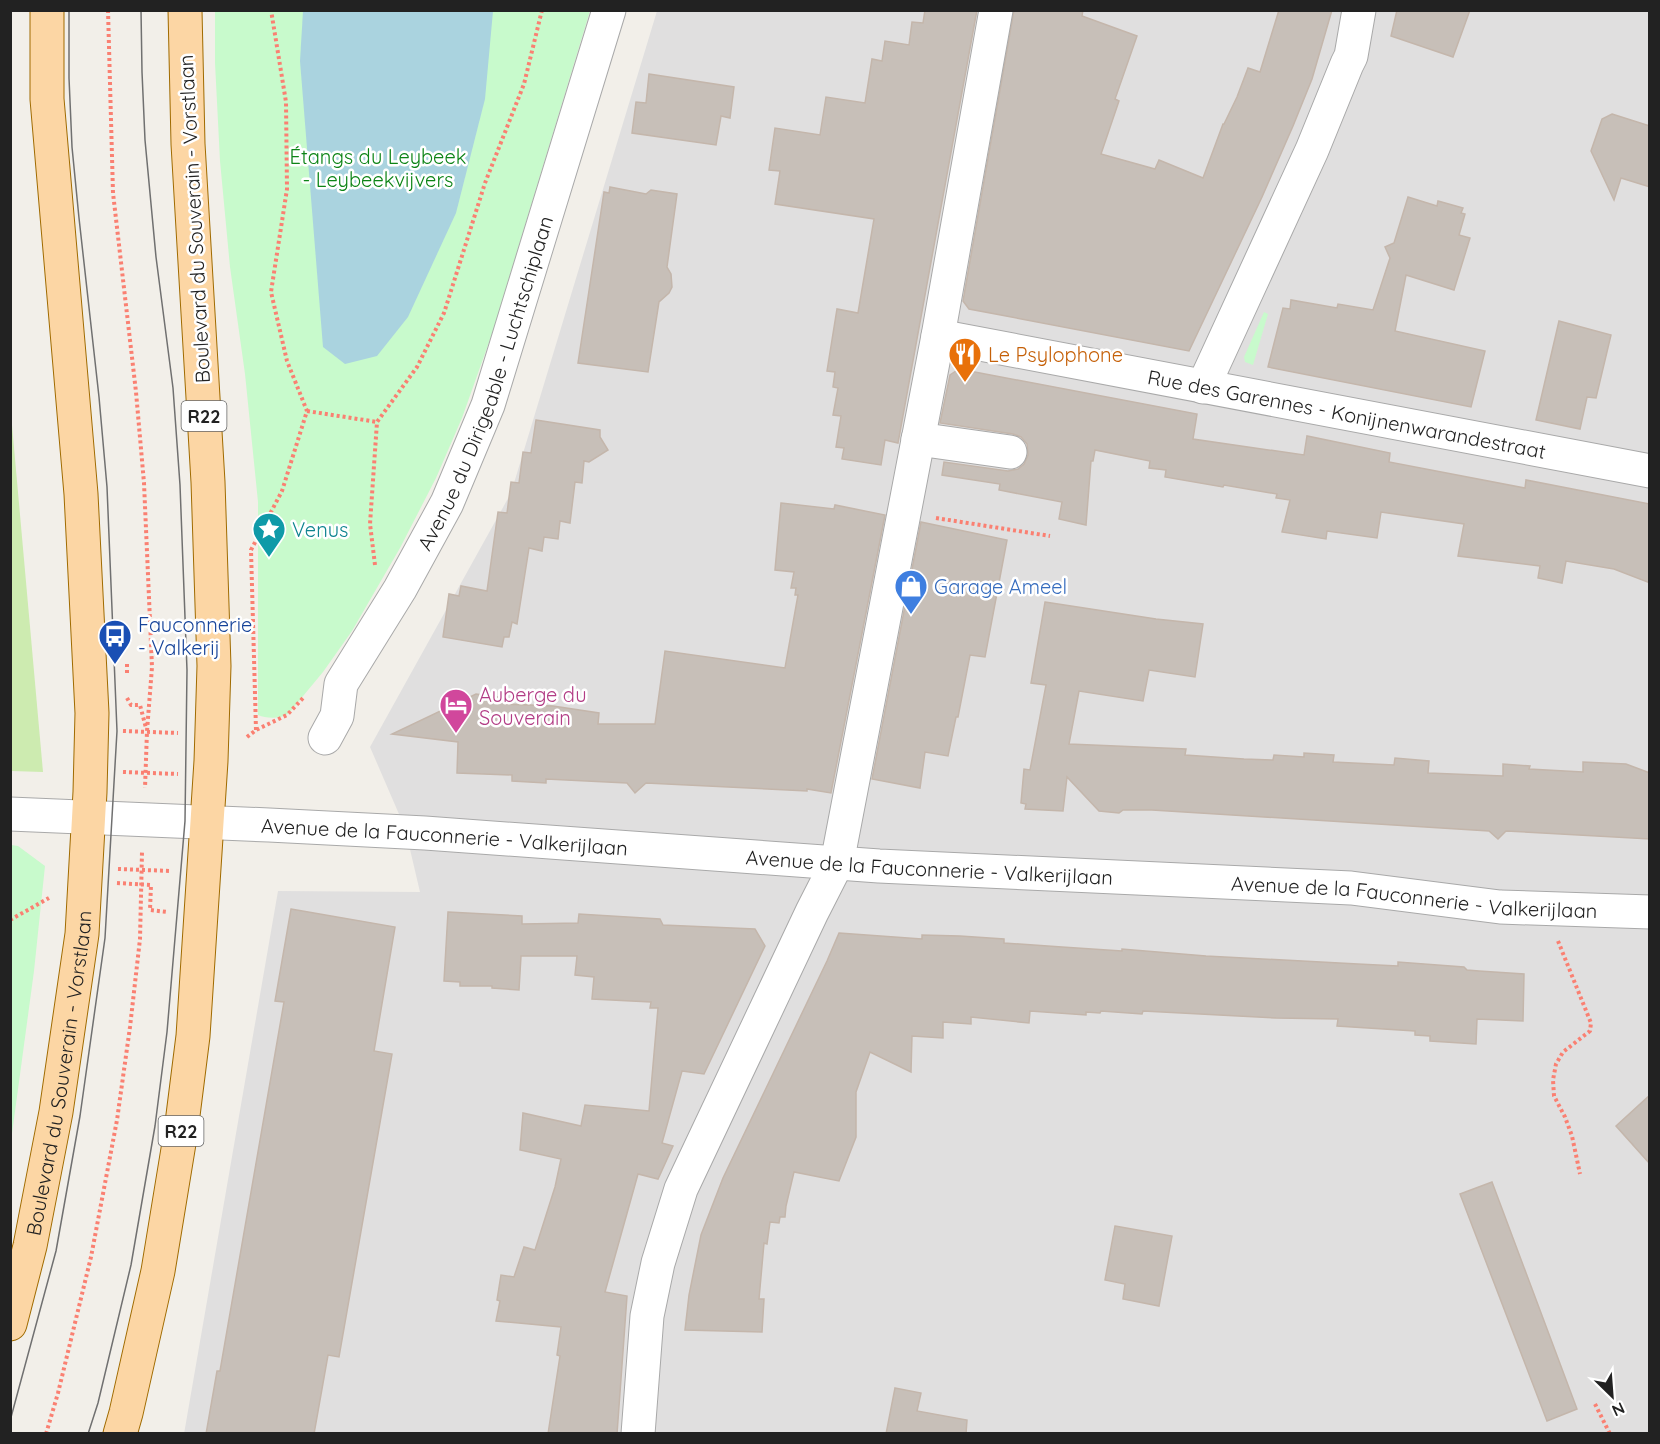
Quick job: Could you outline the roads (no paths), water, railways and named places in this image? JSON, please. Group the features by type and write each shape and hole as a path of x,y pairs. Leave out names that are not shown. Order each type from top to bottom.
{"main road":[{"name":"Boulevard du Souverain - Vorstlaan","path":"10,1324 30,1246 56,1112 82,934 92,713 81,505 47,99 47,10"},
{"name":"Boulevard du Souverain - Vorstlaan","path":"120,1434 158,1271 181,1131 193,1036 211,761 214,666 208,482 188,144 185,10"}],"street":[{"name":"Avenue du Dirigeable - Luchtschiplaan","path":"325,738 337,716 341,684 400,589 447,504 488,405 609,10"},
{"path":"638,1434 647,1316 658,1263 681,1189 837,863 938,336 996,10"},
{"path":"1203,387 1312,150 1351,56 1359,10"},
{"name":"Rue des Garennes - Konijnenwarandestraat","path":"938,336 1650,471"},
{"path":"918,439 1010,452"},
{"path":"10,814 207,823"},
{"name":"Avenue de la Fauconnerie - Valkerijlaan","path":"207,823 424,833 837,863 1351,888 1500,907 1650,912"}],"water":[{"path":"303,11 493,11 485,99 456,213 408,317 377,356 345,364 323,347 300,61"}],"tram line":[{"path":"10,1421 56,1251 80,1116 105,938 117,731 107,487 72,147 69,10"},
{"path":"88,1434 98,1403 131,1265 155,1126 167,1032 185,821 187,670 180,485 173,388 156,257 145,140 141,10"}],"place":[{"name":"Le Psylophone","path":"965,383"},
{"name":"Venus","path":"269,558"},
{"name":"Garage Ameel","path":"911,615"},
{"name":"Fauconnerie - Valkerij","path":"115,665"},
{"name":"Auberge du Souverain","path":"456,734"}],"park label":[{"name":"Étangs du Leybeek - Leybeekvijvers","path":"378,168"}]}
